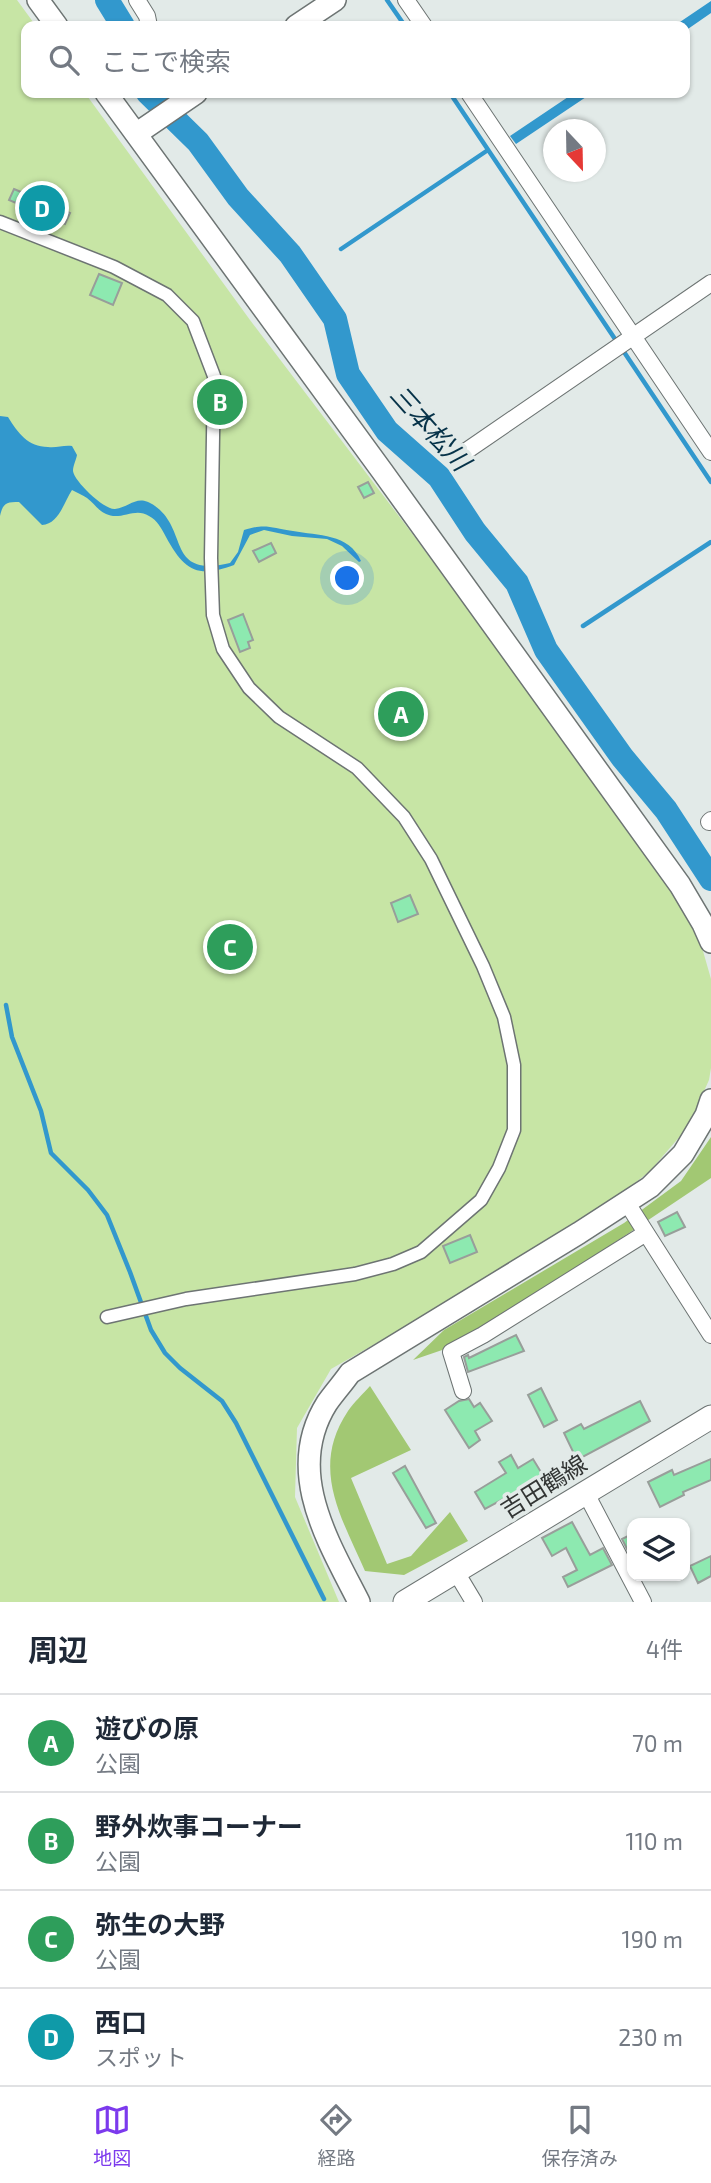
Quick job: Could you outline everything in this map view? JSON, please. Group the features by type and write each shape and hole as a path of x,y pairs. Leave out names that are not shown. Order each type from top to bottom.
{"main road":[{"name":"吉田鶴線","path":"405,1602 710,1419"}],"street":[{"path":"38,0 53,21"},
{"path":"137,0 148,21"},
{"path":"304,21 335,0"},
{"path":"407,0 421,21"},
{"path":"111,98 143,129 680,885 711,942"},
{"path":"472,98 623,342 711,452"},
{"path":"143,129 190,101"},
{"path":"0,222 114,267 167,295 193,321 214,376 211,569 213,615 223,649 248,688 279,717 357,768 404,817 431,859 483,966 504,1017 514,1065 514,1130 499,1168 481,1200 421,1252 393,1264 355,1274 186,1299 107,1317"},
{"path":"459,456 711,283"},
{"path":"359,1602 320,1524 308,1475 311,1441 326,1405 351,1373 650,1188 683,1154 706,1115 711,1100"},
{"path":"627,1203 711,1335"},
{"path":"463,1391 451,1352 483,1335 646,1233"},
{"path":"587,1491 643,1602"},
{"path":"456,1572 474,1602"}],"green space":[{"path":"0,0 17,0 32,21 21,21 21,98 89,98 683,904 703,951 711,979 711,1068 709,1080 688,1127 650,1171 612,1201 452,1300 331,1369 297,1428 295,1497 339,1602 0,1602"},
{"path":"711,1137 711,1178 511,1312 448,1348 413,1360 444,1330 624,1223 681,1181"},
{"path":"370,1386 411,1450 351,1478 387,1564 411,1556 450,1512 468,1541 404,1575 365,1571 333,1492 331,1452 337,1432 350,1408"}],"water":[{"path":"711,1 711,13 690,28 690,21 681,21"},
{"path":"567,98 585,98 553,119 543,119 543,126 516,144 510,136"},
{"path":"0,416 8,417 20,434 35,445 72,446 77,455 73,469 75,476 90,494 104,505 115,509 143,501 155,506 172,527 187,558 196,564 210,566 230,563 238,552 244,530 263,526 332,537 349,545 361,561 342,546 327,539 264,530 250,535 234,565 201,571 193,569 179,557 152,518 140,513 109,515 72,490 57,517 48,524 42,525 19,502 6,504 0,516"}],"building":[{"path":"14,189 70,213 65,224 9,200"},
{"path":"99,274 122,283 113,305 90,295"},
{"path":"368,482 374,493 364,498 358,487"},
{"path":"271,543 276,553 259,562 253,551"},
{"path":"243,614 253,640 248,642 250,648 240,652 228,620"},
{"path":"410,895 418,914 398,922 391,903"},
{"path":"677,1212 685,1227 665,1236 658,1222"},
{"path":"470,1235 477,1252 450,1263 443,1246"},
{"path":"516,1335 524,1351 468,1372 464,1357 468,1355 469,1358"},
{"path":"541,1388 557,1420 544,1427 528,1395"},
{"path":"469,1399 474,1407 480,1403 492,1421 475,1431 480,1440 469,1448 445,1410 459,1401"},
{"path":"640,1401 650,1421 577,1460 564,1433 581,1424 584,1429"},
{"path":"511,1455 518,1468 533,1459 544,1477 485,1509 475,1492 506,1473 499,1462"},
{"path":"711,1459 711,1480 683,1492 684,1495 660,1507 648,1482 672,1470 674,1475"},
{"path":"405,1466 436,1523 426,1528 393,1473"},
{"path":"572,1522 590,1555 603,1548 612,1565 568,1587 563,1577 577,1570 566,1548 552,1556 542,1538"},
{"path":"627,1536 627,1549 622,1539"},
{"path":"711,1556 711,1576 698,1583 690,1566"}],"waterway":[{"name":"三本松川","path":"107,0 120,21"},
{"path":"387,0 402,21"},
{"name":"三本松川","path":"153,98 198,142 238,197 290,254 335,319 348,374 387,431 439,477 475,532 517,583 546,650 622,757 666,810 711,879"},
{"path":"453,98 617,342"},
{"path":"341,249 488,150"},
{"path":"622,349 711,482"},
{"path":"583,626 711,542"},
{"path":"6,1005 12,1037 41,1111 51,1153 88,1190 107,1215 151,1330 165,1353 222,1401 236,1423 324,1599"}],"place":[{"name":"西口","path":"42,208"},
{"name":"野外炊事コーナー","path":"220,402"},
{"name":"遊びの原","path":"401,714"},
{"name":"弥生の大野","path":"230,947"}]}
